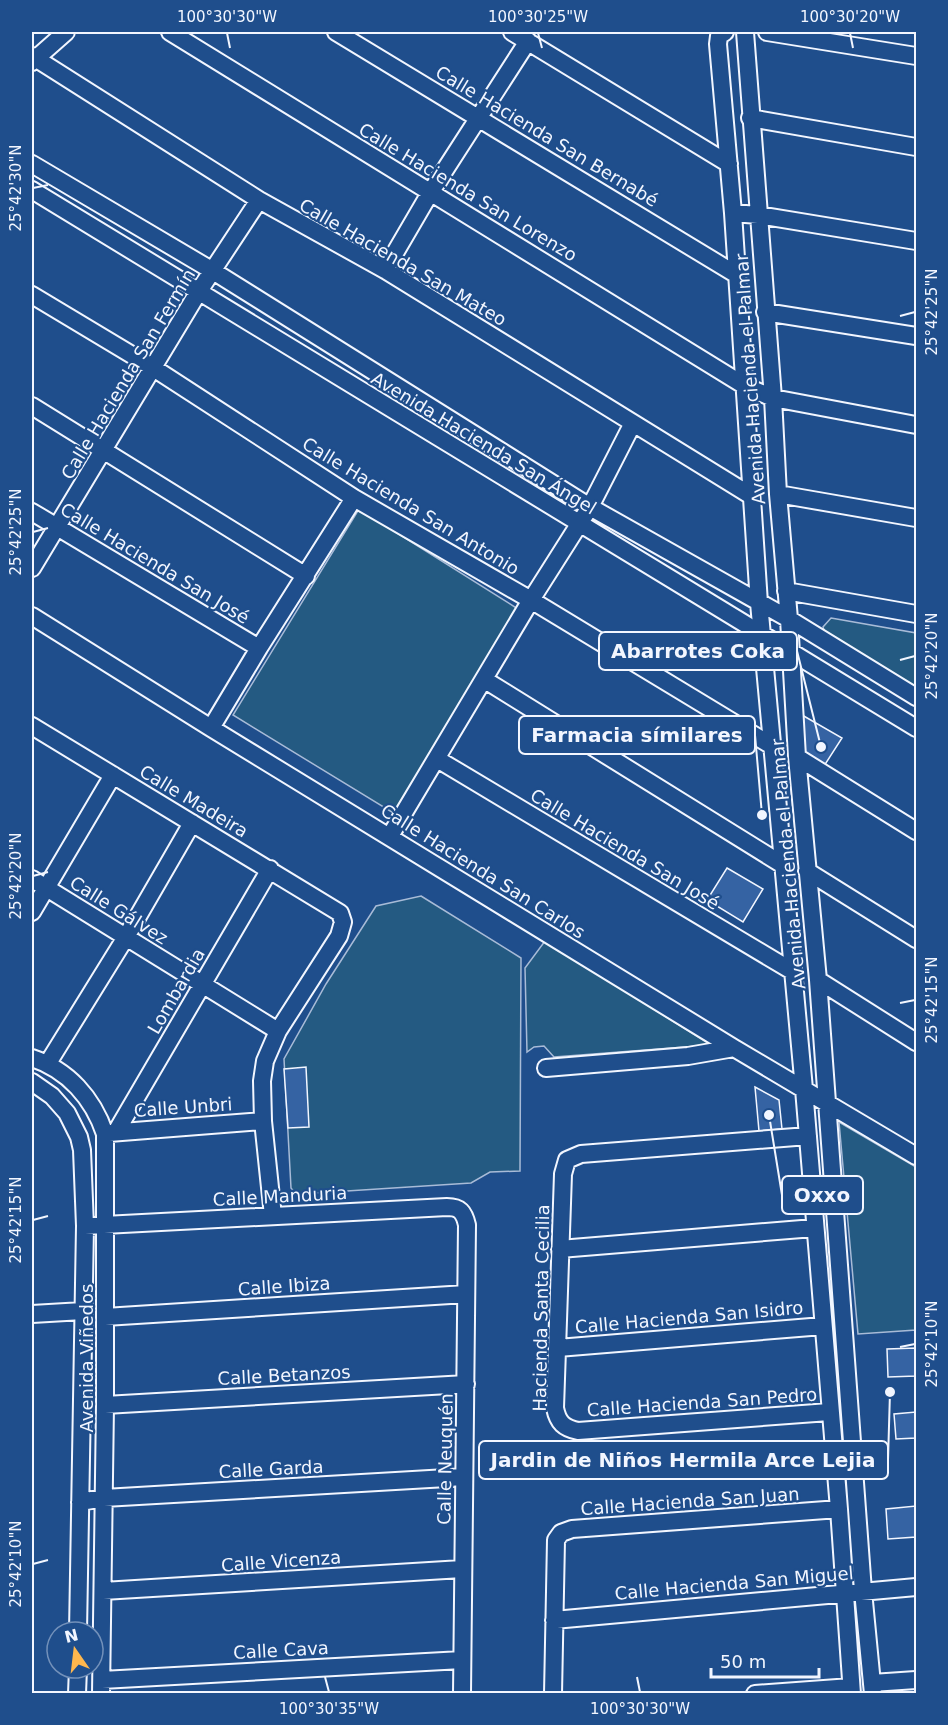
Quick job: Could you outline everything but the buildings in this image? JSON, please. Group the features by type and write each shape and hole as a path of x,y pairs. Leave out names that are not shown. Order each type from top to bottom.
{"street":[{"path":"33,59 64,32"},
{"name":"Calle Hacienda San Lorenzo","path":"170,32 745,386 772,398 916,425"},
{"name":"Calle Hacienda San Bernabé","path":"336,32 737,275"},
{"path":"512,32 729,164"},
{"name":"Avenida Hacienda el Palmar","path":"745,32 789,619 797,758 828,1103 872,1688"},
{"path":"767,32 916,56"},
{"name":"Avenida Hacienda el Palmar","path":"722,38 759,603 804,1089 852,1690"},
{"path":"385,270 430,193 528,41"},
{"name":"Calle Hacienda San Mateo","path":"33,59 259,200 385,270 753,497"},
{"path":"750,118 916,147"},
{"name":"Avenida Hacienda San Ángel","path":"32,164 213,271 590,507 789,619 916,697"},
{"name":"Avenida Hacienda San Ángel","path":"32,190 916,728"},
{"name":"Calle Hacienda San Fermín","path":"32,568 152,367 259,200"},
{"path":"733,213 758,215 916,241"},
{"name":"Calle Hacienda San Antonio","path":"32,295 152,367 354,498 531,600 772,746"},
{"path":"765,312 916,336"},
{"path":"32,406 306,576"},
{"path":"390,836 531,600 590,507 633,423"},
{"path":"778,494 916,518"},
{"path":"211,728 354,498"},
{"name":"Calle Hacienda San José","path":"32,512 259,648"},
{"path":"786,591 916,614"},
{"name":"Calle Hacienda San Carlos","path":"32,616 734,1048 916,1156"},
{"path":"485,680 783,865"},
{"name":"Calle Madeira","path":"33,731 113,775 337,909 343,922 339,936 278,1031"},
{"path":"797,758 916,831"},
{"name":"Calle Hacienda San José","path":"437,759 792,971"},
{"path":"32,912 113,775"},
{"path":"40,1061 126,937 192,823"},
{"name":"Lombardia","path":"111,1133 203,984 270,869"},
{"path":"807,871 916,939"},
{"name":"Calle Gálvez","path":"32,879 278,1031"},
{"path":"818,980 916,1042"},
{"path":"273,1216 263,1121 262,1072 278,1031"},
{"path":"546,1068 688,1056 734,1048"},
{"name":"Avenida Viñedos","path":"40,1061 64,1074 84,1094 111,1133 106,1225 101,1687"},
{"name":"Avenida Viñedos","path":"32,1082 44,1089 60,1104 74,1124 82,1150 85,1226 78,1620"},
{"name":"Calle Unbri","path":"111,1133 263,1121"},
{"name":"Hacienda Santa Cecilia","path":"578,1431 567,1429 556,1415 563,1174 567,1160 581,1154 808,1136"},
{"name":"Calle Manduria","path":"85,1226 447,1207 460,1209 467,1225"},
{"name":"Calle Neuquén","path":"462,1694 467,1225"},
{"path":"560,1250 814,1228"},
{"name":"Calle Ibiza","path":"105,1317 466,1294"},
{"path":"32,1314 83,1311"},
{"name":"Calle Hacienda San Isidro","path":"558,1347 823,1326"},
{"name":"Calle Betanzos","path":"105,1405 465,1384"},
{"name":"Calle Hacienda San Pedro","path":"578,1431 829,1412"},
{"name":"Calle Garda","path":"80,1502 104,1498 464,1477"},
{"name":"Calle Hacienda San Juan","path":"554,1620 558,1536 572,1529 839,1509"},
{"name":"Calle Vicenza","path":"103,1591 462,1569"},
{"name":"Calle Hacienda San Miguel","path":"554,1620 916,1587"},
{"path":"553,1694 554,1620"},
{"name":"Calle Cava","path":"101,1687 462,1660"},
{"path":"872,1688 916,1680"},
{"path":"755,1694 852,1690"}],"shaded area":[{"path":"359,509 518,609 395,814 233,715"},
{"path":"831,618 916,633 916,689 825,633 823,627"},
{"path":"421,896 521,958 520,1171 490,1172 471,1183 300,1194 294,1192 291,1188 284,1059 326,984 376,906"},
{"path":"545,941 711,1045 554,1057 544,1046 534,1047 527,1052 525,968"},
{"path":"839,1122 916,1167 916,1330 858,1334"}],"place":[{"name":"Abarrotes Coka","path":"821,747"},
{"name":"Farmacia símilares","path":"762,815"},
{"name":"Oxxo","path":"769,1115"},
{"name":"Jardin de Niños Hermila Arce Lejia","path":"890,1392"}]}
